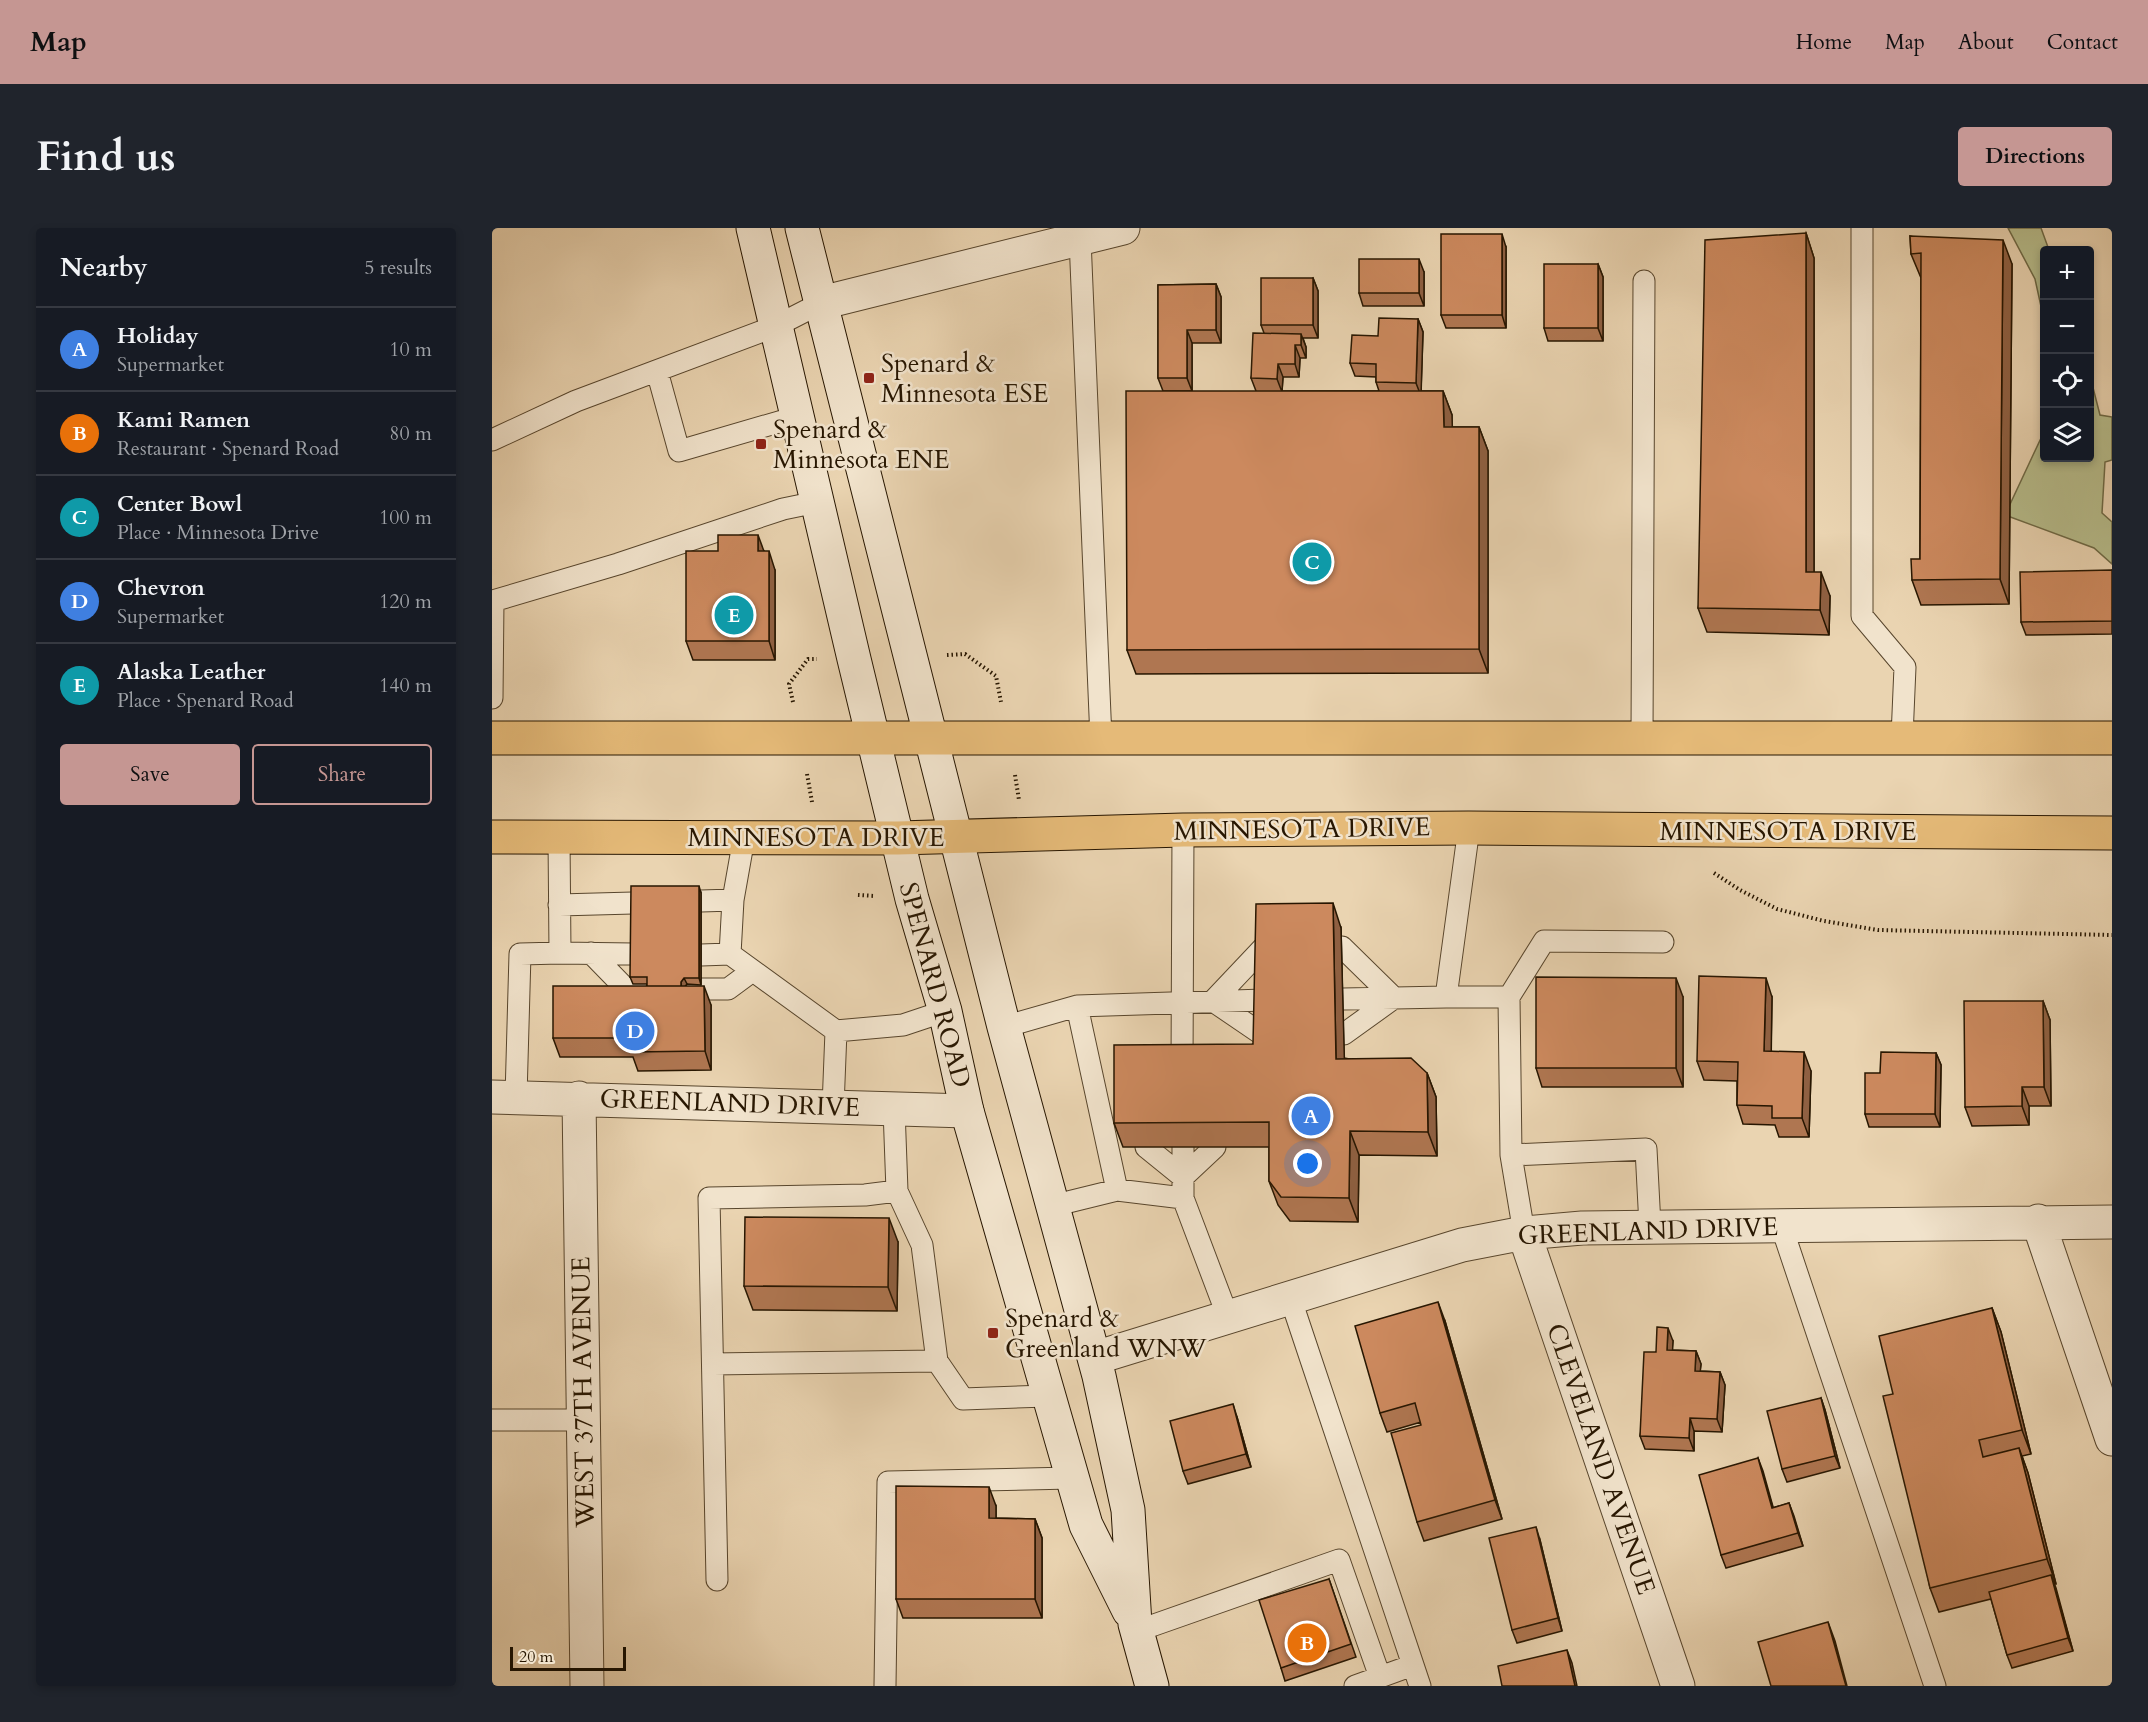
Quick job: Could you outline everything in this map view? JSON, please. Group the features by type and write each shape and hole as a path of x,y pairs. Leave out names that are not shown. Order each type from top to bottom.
{"main road":[{"path":"492,738 874,740 2112,738"},
{"name":"MINNESOTA DRIVE","path":"492,837 898,838 1183,830 1469,828 2112,833"}],"street":[{"name":"SPENARD ROAD","path":"753,228 912,899 945,1011 967,1111 1047,1396 1086,1525 1136,1627 1152,1686"},
{"name":"SPENARD ROAD","path":"802,228 1004,1027 1095,1358 1128,1510 1136,1627"},
{"path":"821,303 1123,228"},
{"name":"GREENLAND DRIVE","path":"504,1097 967,1111"},
{"name":"WEST 37TH AVENUE","path":"579,1098 587,1686"},
{"path":"2038,1221 2112,1439"},
{"name":"GREENLAND DRIVE","path":"1095,1358 1462,1245 1524,1233 1650,1226 2112,1222"},
{"name":"CLEVELAND AVENUE","path":"1524,1233 1678,1686"}],"lane":[{"path":"1862,228 1862,616 1905,667 1902,737"},
{"path":"1080,238 1101,739"},
{"path":"1642,737 1644,281"},
{"path":"492,440 576,401 776,326 821,303"},
{"path":"657,371 679,451 796,417"},
{"path":"492,698 493,601 618,564 783,509 817,502"},
{"path":"1446,997 1469,828"},
{"path":"1182,1069 1183,830"},
{"path":"559,837 560,953"},
{"path":"730,954 733,900 744,838"},
{"path":"701,901 733,900"},
{"path":"559,904 633,903"},
{"path":"1524,1233 1511,1155 1509,997 1544,941 1663,942"},
{"path":"1213,1001 1265,946"},
{"path":"1342,947 1394,998"},
{"path":"591,953 628,991 649,992"},
{"path":"504,1097 519,954 633,954"},
{"path":"701,955 730,954 751,972 836,1031 903,1025 945,1011"},
{"path":"683,989 728,989 751,972"},
{"path":"1343,999 1509,997"},
{"path":"1344,1034 1394,998"},
{"path":"1004,1027 1077,1006 1264,1000"},
{"path":"1213,1001 1263,1035"},
{"path":"1077,1006 1117,1190"},
{"path":"833,1107 836,1031"},
{"path":"1182,1035 1198,1052"},
{"path":"1160,1056 1182,1035"},
{"path":"894,1108 897,1191 922,1245 937,1361 963,1399 1047,1396"},
{"path":"1146,1147 1182,1177"},
{"path":"1182,1147 1183,1198 1228,1317"},
{"path":"1182,1177 1215,1147"},
{"path":"1511,1155 1646,1149 1650,1226"},
{"path":"1052,1206 1117,1190 1183,1198"},
{"path":"717,1580 710,1198 865,1195 897,1191"},
{"path":"1781,1225 1935,1686"},
{"path":"1290,1297 1420,1686"},
{"path":"713,1364 937,1361"},
{"path":"492,1420 584,1420"},
{"path":"885,1686 888,1482 1071,1478"},
{"path":"1136,1627 1339,1560 1380,1677"},
{"path":"1355,1686 1413,1665"}],"path":[{"path":"1714,873 1740,890 1777,909 1824,921 1878,930 2112,935"}],"green space":[{"path":"2008,228 2041,228 2048,246 2040,246 2040,302 2035,279"},
{"path":"2094,392 2100,415 2112,417 2112,460 2105,462 2102,513 2112,522 2112,564 2094,548 2005,515 2040,440 2040,462 2094,462"}],"building":[{"path":"1806,233 1806,572 1821,572 1820,610 1698,608 1705,240"},
{"path":"1441,234 1502,234 1502,315 1441,315"},
{"path":"1910,236 2003,240 2000,579 1912,580 1911,559 1920,559 1921,253 1911,254"},
{"path":"1359,259 1419,259 1419,293 1359,293"},
{"path":"1544,264 1598,264 1598,328 1544,328"},
{"path":"1261,278 1313,278 1313,325 1261,325"},
{"path":"1216,284 1216,330 1187,330 1187,378 1158,378 1158,285"},
{"path":"1379,318 1418,319 1416,383 1376,382 1376,364 1350,363 1352,335 1378,336"},
{"path":"1253,333 1301,334 1301,345 1295,345 1295,364 1278,364 1277,379 1251,378"},
{"path":"1126,391 1443,391 1444,427 1479,427 1479,649 1127,650"},
{"path":"718,535 758,535 758,551 769,551 769,641 686,641 686,551 718,551"},
{"path":"2112,570 2112,621 2021,622 2020,572"},
{"path":"631,886 699,886 699,978 684,978 681,986 647,986 647,977 630,977"},
{"path":"1333,903 1336,1059 1411,1058 1427,1073 1428,1132 1350,1131 1349,1198 1281,1197 1269,1181 1269,1122 1114,1123 1114,1045 1253,1044 1256,904"},
{"path":"1699,976 1766,978 1764,1051 1804,1052 1802,1118 1772,1118 1772,1106 1737,1105 1738,1062 1697,1061"},
{"path":"1536,977 1676,978 1676,1068 1536,1068"},
{"path":"553,986 704,986 705,1051 632,1052 632,1038 553,1038"},
{"path":"1964,1001 2043,1001 2044,1087 2022,1087 2022,1106 1965,1107"},
{"path":"1881,1052 1936,1053 1935,1114 1865,1114 1865,1073 1880,1073"},
{"path":"745,1217 889,1218 888,1287 744,1286"},
{"path":"1438,1302 1495,1500 1417,1522 1391,1433 1421,1425 1415,1403 1380,1413 1355,1326"},
{"path":"1992,1308 2022,1430 1979,1440 1983,1457 2019,1448 2047,1559 1930,1588 1883,1396 1893,1394 1879,1336"},
{"path":"1657,1327 1668,1328 1667,1350 1696,1351 1695,1371 1720,1372 1717,1419 1690,1418 1689,1438 1640,1436 1644,1352 1656,1352"},
{"path":"1821,1398 1835,1456 1782,1469 1767,1411"},
{"path":"1233,1404 1246,1454 1183,1471 1170,1421"},
{"path":"1758,1458 1772,1508 1789,1503 1798,1533 1721,1555 1699,1475"},
{"path":"896,1486 989,1487 989,1518 1035,1519 1035,1599 896,1599"},
{"path":"1536,1527 1558,1618 1512,1630 1489,1538"},
{"path":"2051,1575 2068,1638 2007,1655 1989,1592"},
{"path":"1329,1579 1351,1644 1281,1668 1259,1600"},
{"path":"1828,1622 1846,1686 1771,1686 1758,1642"},
{"path":"1567,1650 1575,1686 1502,1686 1498,1666"}],"place":[{"name":"Spenard & Minnesota ESE","path":"869,378"},
{"name":"Spenard & Minnesota ENE","path":"761,444"},
{"name":"Center Bowl","path":"1312,562"},
{"name":"Alaska Leather","path":"734,615"},
{"name":"Chevron","path":"635,1031"},
{"name":"Holiday","path":"1311,1116"},
{"name":"Spenard & Greenland WNW","path":"993,1333"},
{"name":"Kami Ramen","path":"1307,1643"}]}
